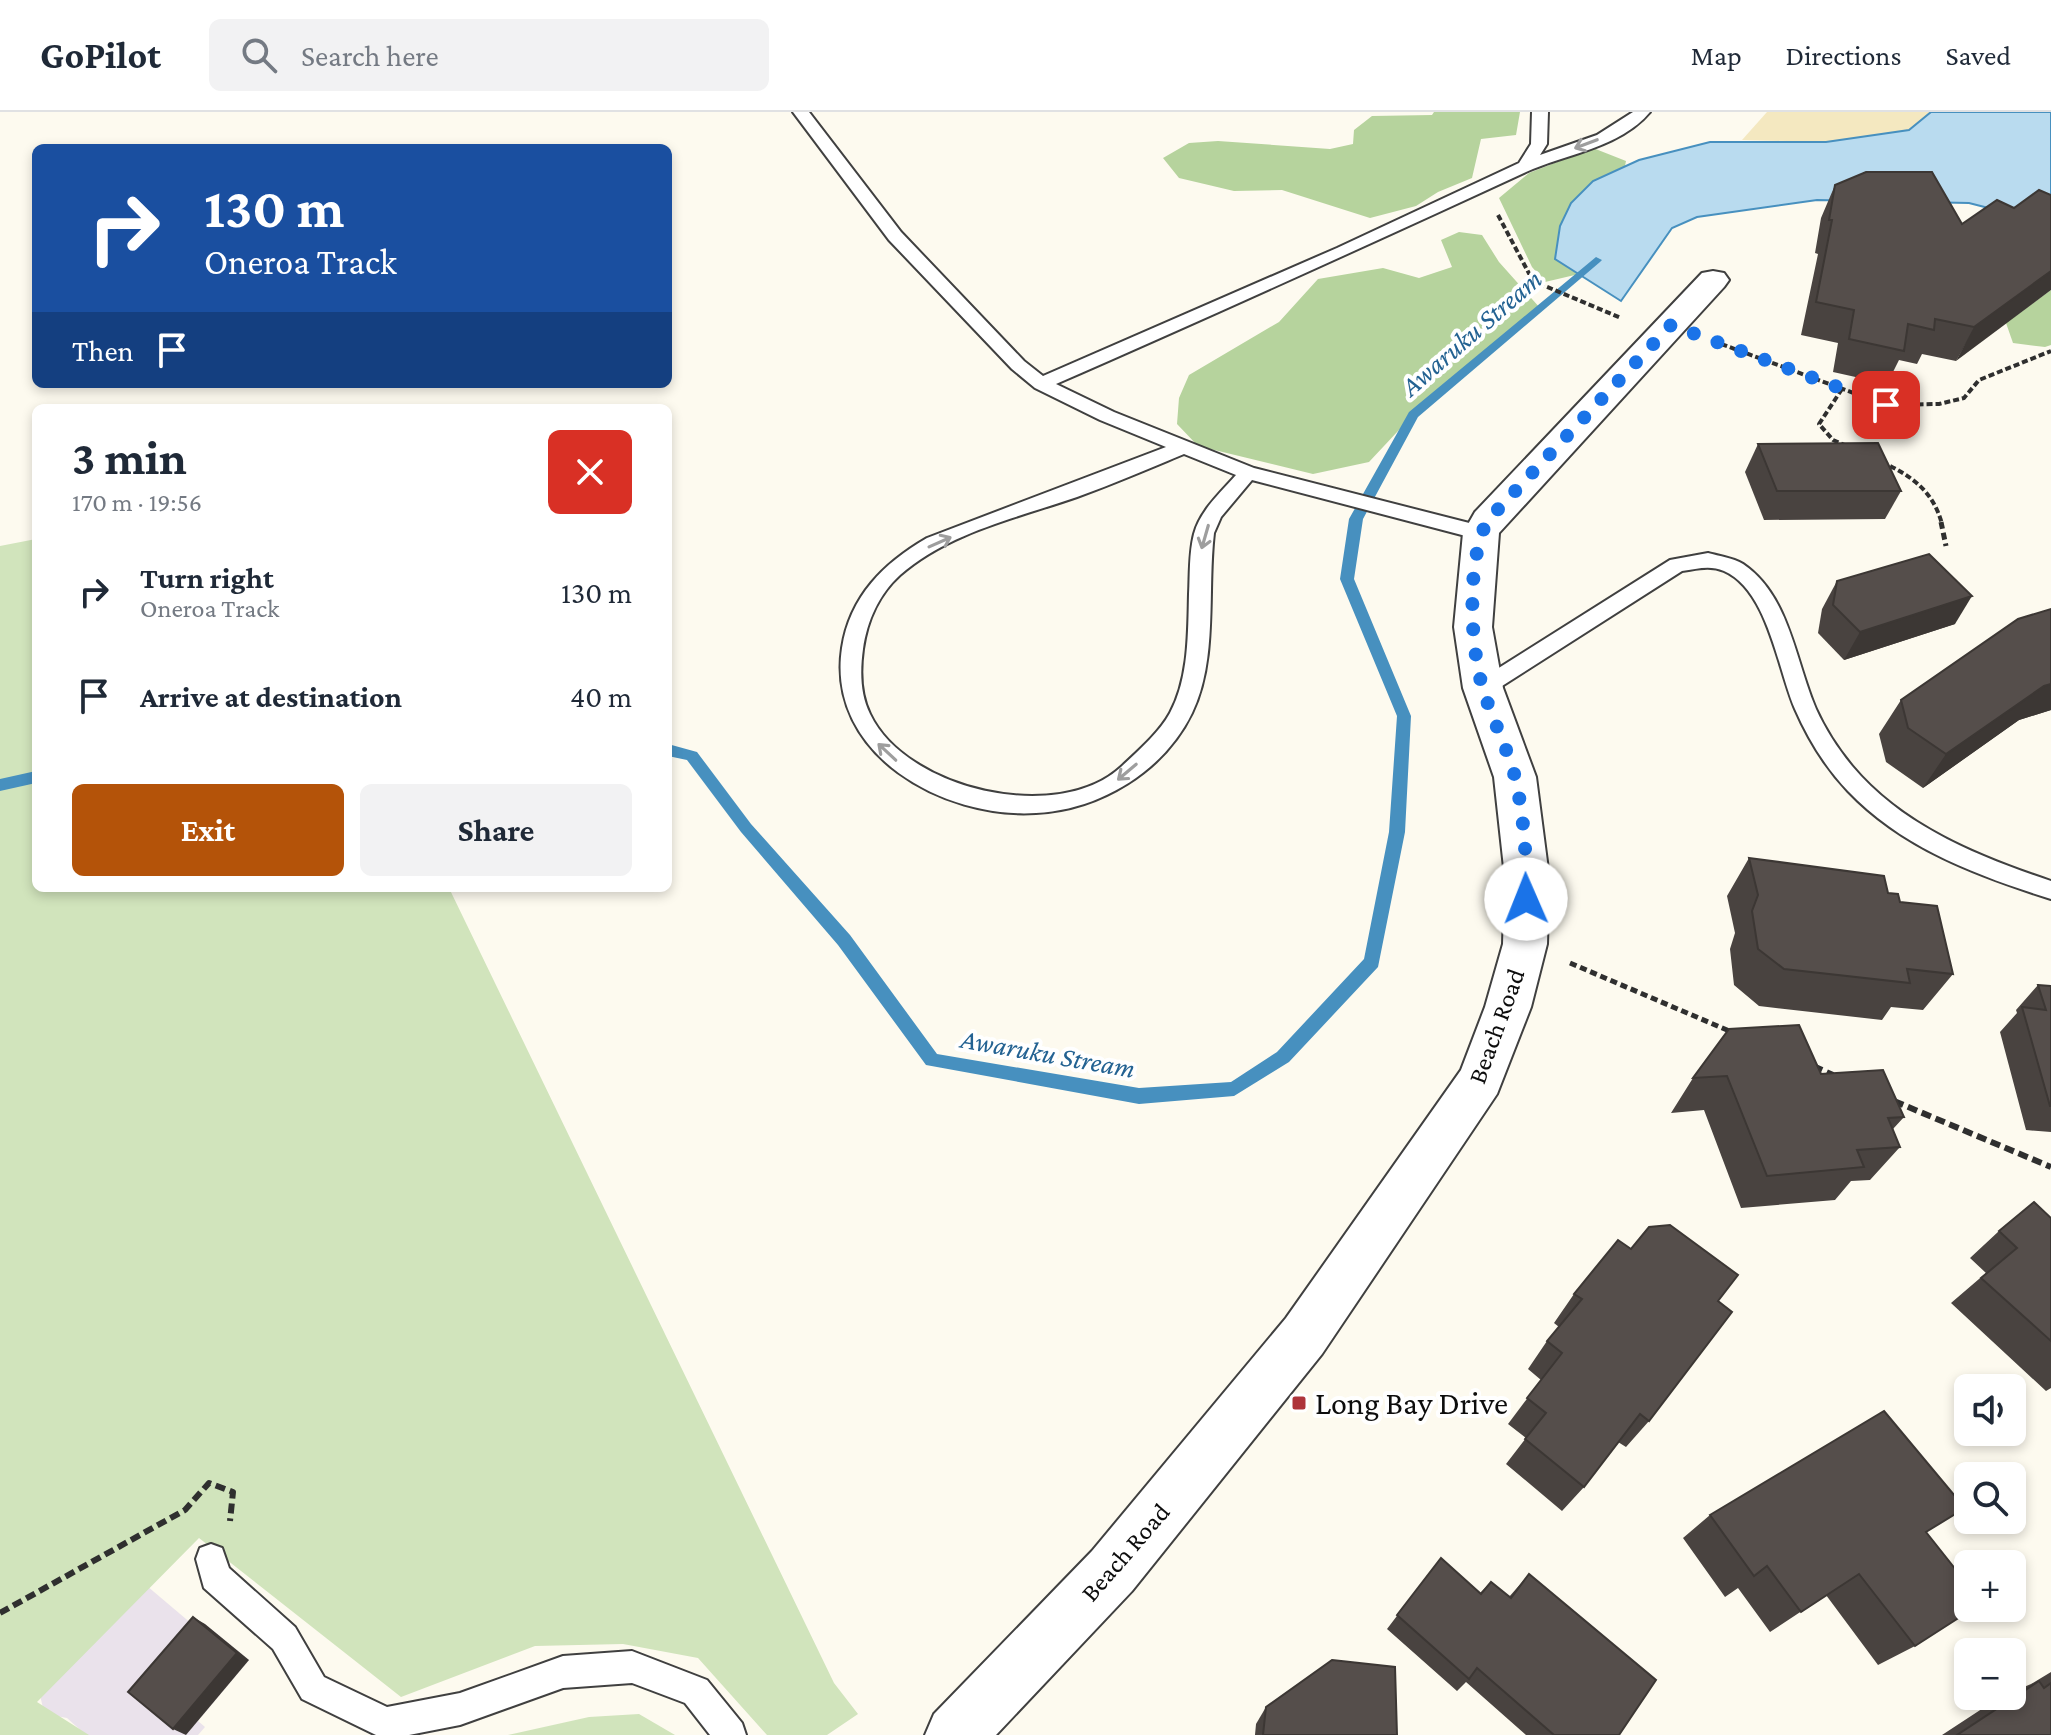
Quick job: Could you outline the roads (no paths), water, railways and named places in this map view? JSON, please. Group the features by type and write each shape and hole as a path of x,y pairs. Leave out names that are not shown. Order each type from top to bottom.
{"street":[{"path":"1481,533 1488,520 1713,280"},
{"name":"Beach Road","path":"966,1732 1112,1571 1313,1324 1480,1080 1508,1007 1525,944 1527,877 1515,777 1483,688 1473,627 1481,533"}],"lane":[{"path":"801,112 895,236 1018,365 1041,384 1181,448 1248,473 1481,533"},
{"path":"1525,167 1539,144 1540,112"},
{"path":"1041,384 1525,167 1596,140 1634,120 1642,112"},
{"path":"1181,448 1093,485 983,522 913,554 890,573 871,596 857,626 850,657 855,706 866,729 888,755 925,779 985,801 1046,804 1120,779 1167,736 1184,707 1194,666 1204,533 1212,515 1248,473"},
{"path":"1483,688 1677,565 1699,560 1725,564 1748,577 1766,601 1805,708 1839,764 1859,788 1925,836 1964,858 2051,890"},
{"path":"211,1559 215,1577 284,1638 313,1688 386,1723 460,1709 563,1672 632,1667 696,1691 730,1735"}],"water":[{"path":"1931,112 2051,112 2051,224 1969,203 1817,200 1697,217 1672,228 1621,301 1555,259 1560,226 1571,203 1593,181 1639,160 1710,142 1826,142 1909,130"}],"waterway":[{"name":"Awaruku Stream","path":"672,751 692,756 746,828 844,940 932,1060 1139,1096 1234,1089 1283,1057 1372,962 1397,832 1404,716 1347,579 1356,519 1413,415 1596,260"},
{"name":"Awaruku Stream","path":"0,785 32,778"}],"place":[{"name":"Long Bay Drive","path":"1299,1403"}]}
